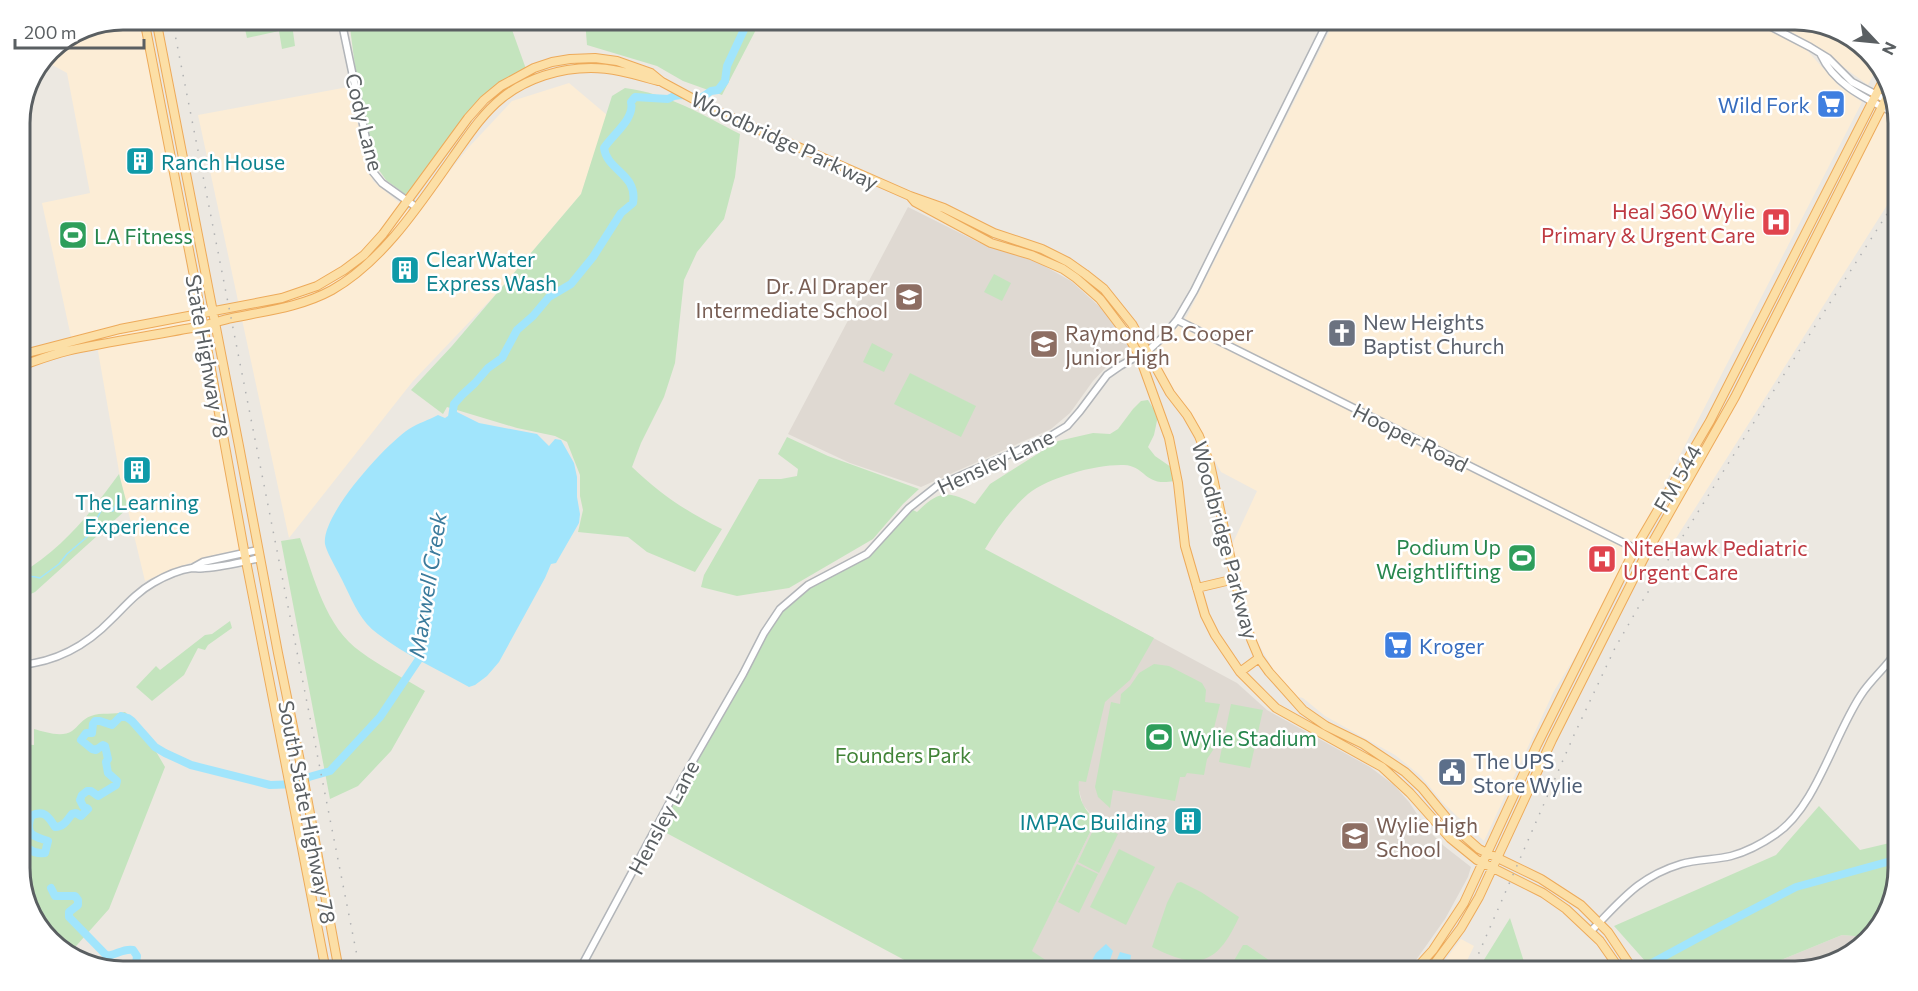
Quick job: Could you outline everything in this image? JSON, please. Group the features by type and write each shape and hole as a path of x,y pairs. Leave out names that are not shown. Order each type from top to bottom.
{"main road":[{"name":"State Highway 78","path":"146,30 264,658"},
{"name":"State Highway 78","path":"158,30 278,653"},
{"name":"Woodbridge Parkway","path":"30,352 120,329 259,304 317,286 344,270 366,253 408,201 468,118 501,86 552,62 570,59 595,58 633,66 651,73 662,82 714,110 910,196 944,208 994,233 1042,249 1068,262 1104,289 1132,324 1170,393 1200,436 1210,464 1241,606 1251,639 1259,658 1282,688 1303,710 1326,726 1388,758 1422,788 1463,836 1479,849 1563,891 1581,905 1600,922 1628,961"},
{"name":"Woodbridge Parkway","path":"30,363 69,351 203,326 298,304 332,290 369,263 390,242 487,112 503,97 523,84 566,70 591,68 635,74 662,82"},
{"name":"FM 544","path":"1424,961 1452,923 1483,864 1537,745 1635,549 1714,413 1880,87"},
{"name":"FM 544","path":"1437,961 1467,920 1552,740 1646,554 1735,397 1884,103"},
{"path":"173,170 184,168"},
{"name":"Woodbridge Parkway","path":"910,196 915,202 991,243 1031,255 1063,269 1100,299 1128,336 1139,355 1169,438 1178,483 1185,546 1205,615 1215,635 1240,672 1276,708 1382,767 1410,793 1453,841 1483,864 1552,898 1591,931 1614,961"},
{"path":"1819,207 1830,212"},
{"path":"1009,248 1011,239"},
{"path":"366,253 369,263"},
{"path":"1063,269 1068,262"},
{"path":"1775,319 1775,309 1784,291 1785,282 1783,280"},
{"path":"296,294 298,304"},
{"path":"120,329 122,341"},
{"path":"217,404 226,404 234,439 239,446"},
{"path":"1671,508 1682,483 1680,473"},
{"path":"1197,588 1235,579"},
{"path":"1585,649 1595,655"},
{"name":"South State Highway 78","path":"278,653 337,961"},
{"name":"South State Highway 78","path":"264,658 324,961"},
{"path":"1240,672 1259,658"},
{"path":"1322,734 1326,726"},
{"path":"1382,767 1388,758"},
{"path":"1430,818 1439,809"}],"street":[{"name":"Cody Lane","path":"343,30 373,172 382,183 416,207"},
{"name":"Hensley Lane","path":"585,961 678,787 764,633 780,609 808,585 867,554 909,508 938,486 1058,432 1080,411 1107,375 1162,338 1177,320 1194,291 1324,30"},
{"path":"1777,30 1810,46 1820,54 1823,61 1845,85 1884,103"},
{"name":"Hooper Road","path":"1177,320 1646,554"},
{"path":"30,664 71,652 98,633 147,586 176,572 193,568 203,562 214,563 259,554"},
{"path":"1591,931 1630,891 1654,875 1683,863 1732,856 1778,834 1795,817 1809,796 1860,695 1888,663"}],"shaded area":[{"path":"143,30 241,558 190,563 145,581 120,477 95,334 71,337 42,203 90,193 67,73 51,64 77,42 105,32"},
{"path":"1330,30 1769,30 1804,47 1839,86 1862,102 1581,647 1554,691 1484,841 1443,803 1421,776 1395,755 1325,716 1303,698 1294,696 1273,669 1251,631 1231,547 1257,491 1221,472 1153,353 1187,316"},
{"path":"1783,30 1819,33 1846,45 1846,69 1816,47"},
{"path":"1850,72 1873,72 1868,85"},
{"path":"569,83 607,115 581,194 494,296 413,381 289,538 198,115 348,87 373,181 414,215 469,147 512,101"},
{"path":"1886,105 1888,204 1673,543 1658,542 1741,392"},
{"path":"908,207 978,242 1039,263 1071,281 1100,307 1118,329 1131,351 1110,363 1093,381 1070,413 1051,429 921,487 850,463 788,434"},
{"path":"1107,613 1237,683 1267,710 1370,767 1394,785 1409,802 1427,829 1471,867 1445,919 1415,961 1046,961 1031,952 1096,820 1083,805 1078,787"},
{"path":"1842,935 1858,936 1841,949 1819,958 1779,961"},
{"path":"1461,939 1474,946 1467,961 1444,961"}],"green space":[{"path":"245,30 293,30 295,46 282,49 279,31 247,38"},
{"path":"350,30 512,30 526,69 492,90 462,123 411,193 405,194 386,180 374,163 356,74"},
{"path":"586,30 756,30 722,95 683,81 657,66 587,45"},
{"path":"625,88 670,100 740,134 735,177 724,219 697,252 684,280 675,363 664,397 632,467 674,502 722,529 695,572 647,552 628,537 578,532 583,510 580,475 567,442 555,436 517,428 447,407 443,414 411,390 452,346 581,194 612,96"},
{"path":"994,274 1011,283 1002,301 984,292"},
{"path":"872,343 893,354 884,372 863,362"},
{"path":"910,373 976,406 961,437 894,404"},
{"name":"Founders Park","path":"1148,400 1158,416 1154,435 1148,447 1155,456 1171,467 1174,481 1157,481 1131,466 1124,465 1101,467 1060,477 1037,488 1021,500 1004,520 985,549 1154,638 1130,680 1105,702 1086,782 1079,781 1082,803 1096,820 1032,951 1047,961 906,961 657,828 780,609 820,578 862,556 909,508 917,512 932,499 945,494 975,504 990,484 1058,441 1093,433 1110,434 1118,429 1141,401"},
{"path":"787,437 828,456 919,489 873,539 789,588 737,596 701,587 704,575 759,479 797,476 798,469 778,454"},
{"path":"119,474 128,508 30,594 30,568 62,542 97,504"},
{"path":"300,538 322,600 338,629 361,652 425,691 391,751 358,786 330,799 281,541"},
{"path":"230,621 232,628 208,645 205,650 198,648 184,675 152,701 136,687 156,666 160,670 205,635 212,634"},
{"name":"Wylie Stadium","path":"1154,664 1169,666 1202,683 1206,690 1205,702 1220,704 1213,732 1215,742 1213,750 1207,759 1204,775 1187,773 1185,777 1180,777 1175,801 1113,790 1110,808 1098,797 1095,787 1111,702 1120,704 1121,694 1139,673"},
{"path":"1231,704 1263,710 1250,768 1219,762"},
{"path":"125,712 143,729 165,767 109,909 75,947 62,938 46,920 32,886 30,874 30,745 34,745 34,729 63,734 72,731 91,716"},
{"path":"1819,806 1860,850 1888,843 1885,892 1872,920 1861,934 1858,936 1842,935 1779,961 1645,961 1614,926 1776,855"},
{"path":"1096,824 1118,834 1099,873 1078,862"},
{"path":"1119,849 1155,867 1126,925 1090,907"},
{"path":"1077,864 1098,874 1079,913 1058,902"},
{"path":"1181,882 1239,917 1222,946 1214,954 1204,959 1194,961 1181,959 1152,947 1167,903 1177,883"},
{"path":"1510,918 1524,961 1483,961"},
{"path":"1243,945 1247,945 1270,961 1234,961"}],"water":[{"path":"454,409 479,423 537,434 549,446 555,439 561,440 574,463 580,514 579,523 556,563 551,564 499,662 487,676 469,687 399,649 372,629 355,606 325,544 333,516 371,464 412,427 438,415 445,418"},
{"path":"1106,944 1113,951 1111,961 1092,961"},
{"path":"1120,952 1131,955 1130,961 1116,961"}],"waterway":[{"name":"Maxwell Creek","path":"452,417 454,404 488,368 502,358 517,330 549,297 571,284 593,257 621,213 633,203 631,185 610,162 604,148 627,120 631,102 635,97 668,99 681,95 701,98 711,91 718,90 725,81 727,66 744,30"},
{"path":"30,577 40,578 59,564 87,537 102,509 113,511 119,497"},
{"name":"Maxwell Creek","path":"30,819 31,816 39,813 48,817 55,827 61,826 72,814 76,813 81,816 88,809 80,800 87,791 98,796 116,785 117,781 108,773 105,746 96,750 81,740 86,733 92,733 95,721 112,725 121,716 132,721 155,747 191,765 270,785 299,784 309,777 330,771 380,717 419,659 421,649"},
{"name":"Maxwell Creek","path":"30,831 38,838 48,841 45,853 30,850"},
{"path":"1655,961 1796,887 1888,862"},
{"path":"51,888 55,896 75,896 78,905 69,912 69,917 107,956 133,950 137,956 136,961"}],"railway":[{"path":"174,30 358,961"},
{"path":"1475,961 1574,735 1615,648 1781,379 1888,213"}],"place":[{"name":"Wild Fork","path":"1831,104"},
{"name":"Ranch House","path":"140,161"},
{"name":"Heal 360 Wylie Primary & Urgent Care","path":"1776,222"},
{"name":"LA Fitness","path":"73,235"},
{"name":"ClearWater Express Wash","path":"405,270"},
{"name":"Dr. Al Draper Intermediate School","path":"909,297"},
{"name":"New Heights Baptist Church","path":"1342,333"},
{"name":"Raymond B. Cooper Junior High","path":"1044,344"},
{"name":"The Learning Experience","path":"137,470"},
{"name":"Podium Up Weightlifting","path":"1522,558"},
{"name":"NiteHawk Pediatric Urgent Care","path":"1602,559"},
{"name":"Kroger","path":"1398,645"},
{"name":"Wylie Stadium","path":"1159,737"},
{"name":"The UPS Store Wylie","path":"1452,772"},
{"name":"IMPAC Building","path":"1188,821"},
{"name":"Wylie High School","path":"1355,836"}]}
